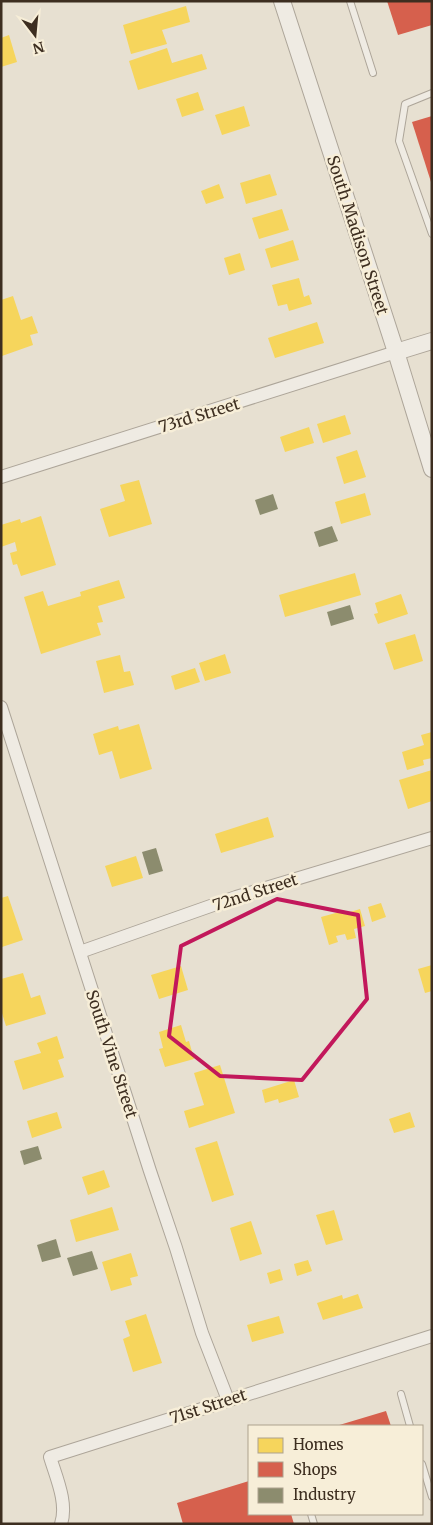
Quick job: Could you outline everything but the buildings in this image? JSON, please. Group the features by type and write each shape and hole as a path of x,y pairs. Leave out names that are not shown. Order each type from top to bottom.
{"street":[{"name":"South Madison Street","path":"282,1 432,469"},
{"path":"396,352 432,341"},
{"name":"73rd Street","path":"1,477 396,352"},
{"name":"South Vine Street","path":"1,707 202,1333 228,1400"},
{"name":"72nd Street","path":"80,952 236,897 432,838"},
{"name":"71st Street","path":"61,1524 63,1516 62,1498 50,1458 432,1336"}],"lane":[{"path":"350,1 373,73"},
{"path":"432,94 405,104 398,141 432,234"},
{"path":"401,1394 410,1425"},
{"path":"423,1467 432,1497"}],"highlighted area":[{"path":"277,899 358,915 367,999 302,1080 220,1076 169,1036 181,946"}]}
